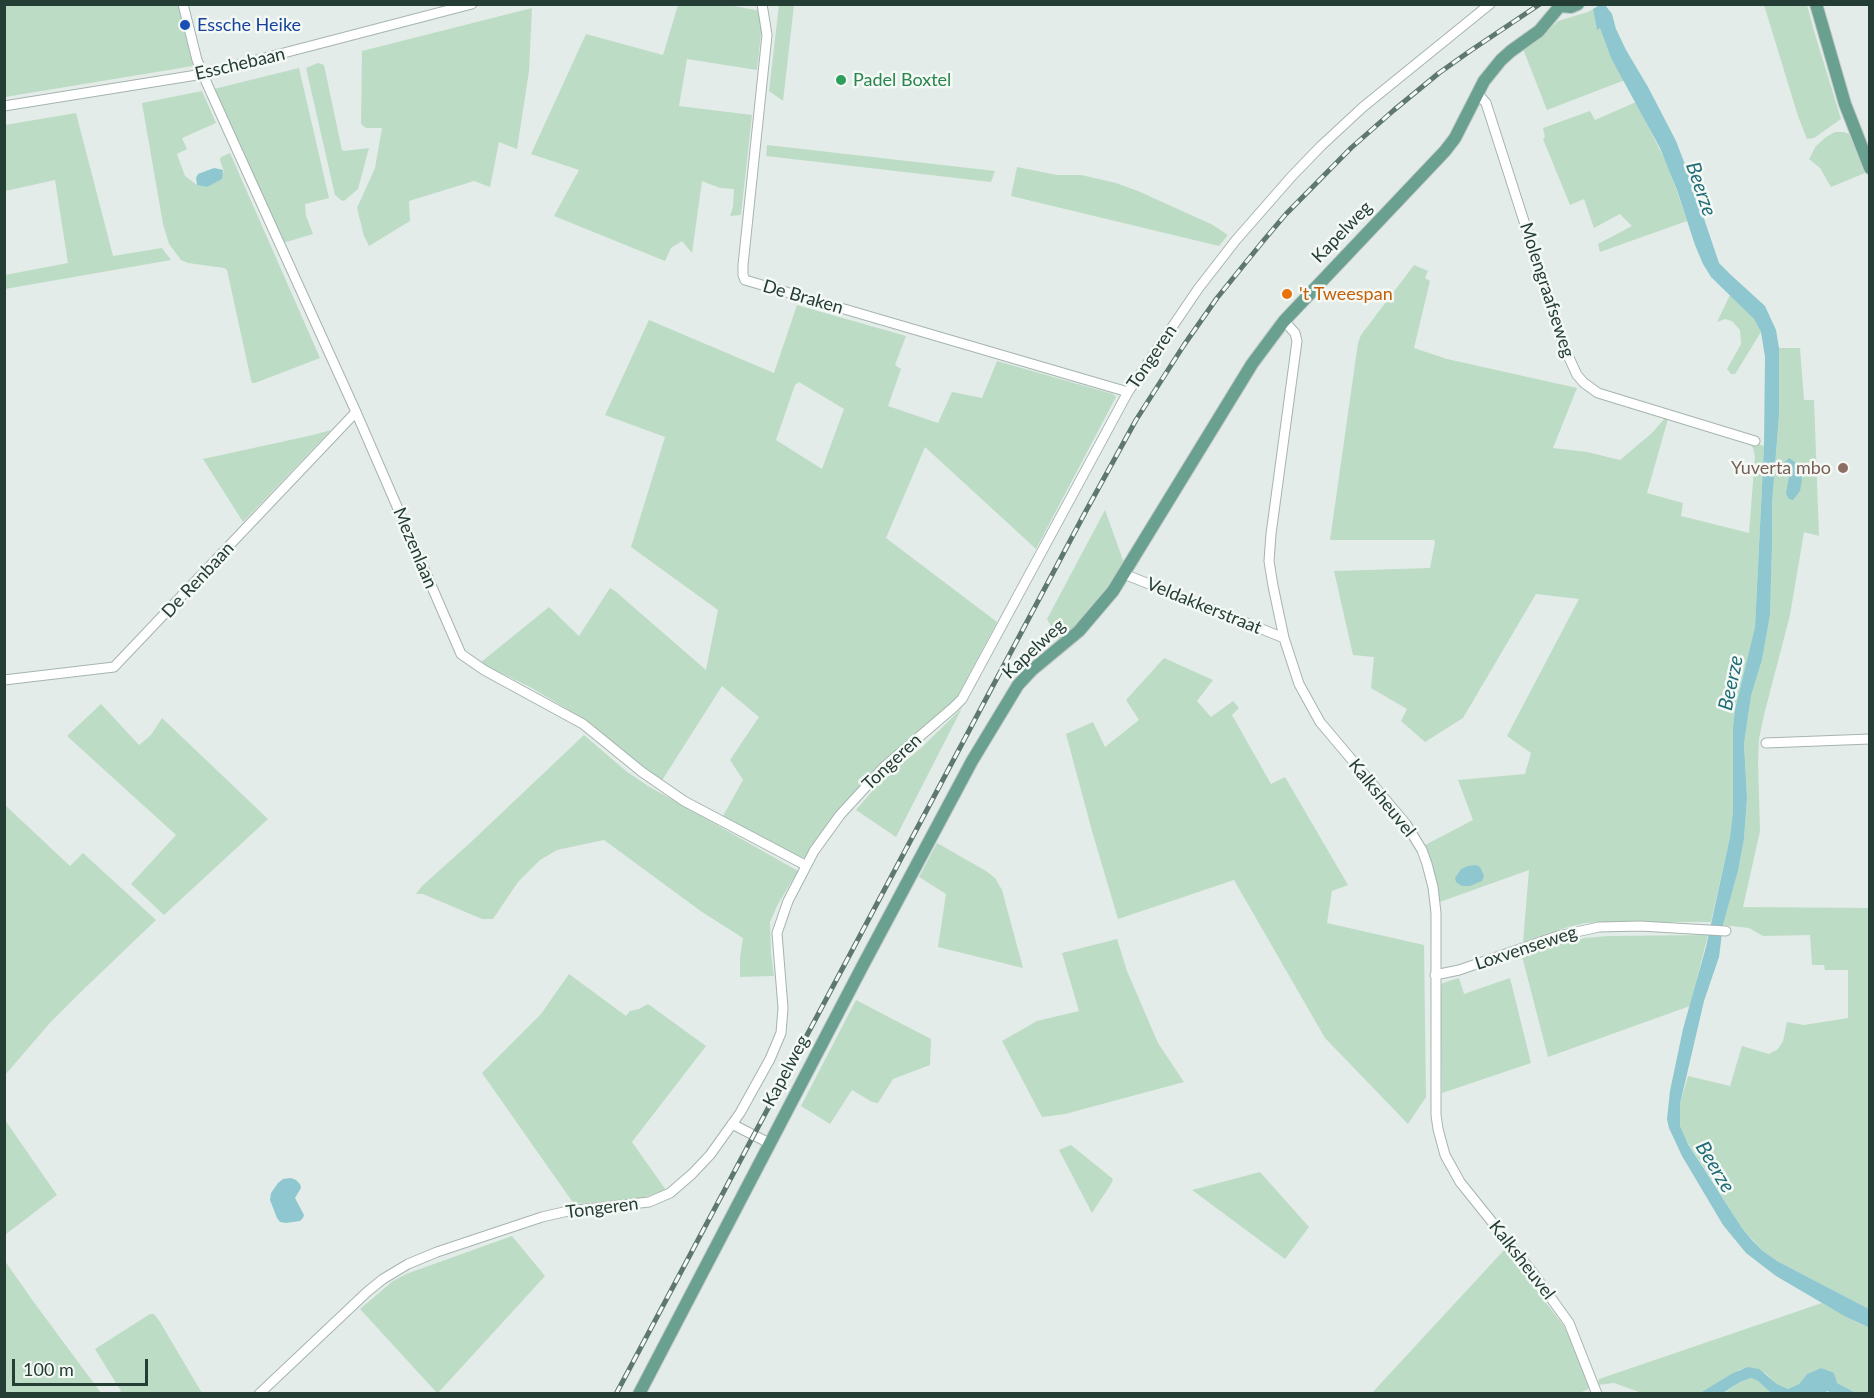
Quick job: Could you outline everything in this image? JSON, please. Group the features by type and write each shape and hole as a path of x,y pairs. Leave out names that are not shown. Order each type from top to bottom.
{"main road":[{"path":"1558,5 1568,7 1578,4"},
{"path":"1816,4 1845,104 1869,168"},
{"name":"Kapelweg","path":"639,1394 769,1143 972,761 1011,696 1032,670 1079,631 1113,591 1252,364 1284,321 1444,151 1455,138 1484,81 1501,60 1539,31 1558,5"}],"street":[{"path":"183,4 197,60 203,74"},
{"name":"Esschebaan","path":"4,106 203,74 472,4"},
{"name":"De Braken","path":"762,4 767,35 743,265 746,280 1128,392"},
{"name":"Tongeren","path":"259,1394 367,1292 408,1264 542,1217 568,1211 649,1202 670,1192 710,1155 732,1124 770,1059 781,1033 783,1000 777,933 788,901 805,865 824,836 855,797 884,767 962,699 1128,392 1198,289 1236,240 1292,176 1363,107 1490,4"},
{"name":"Mezenlaan","path":"203,74 356,412 461,654 484,670 583,723 642,772 684,801 805,865"},
{"name":"Molengraafseweg","path":"1477,93 1486,103 1565,349 1577,375 1598,393 1755,441"},
{"name":"Kalksheuvel","path":"1284,321 1295,333 1297,341 1269,561 1284,638 1299,684 1320,722 1406,824 1422,850 1433,887 1436,913 1437,1115 1445,1155 1460,1182 1533,1273 1569,1323 1597,1394"},
{"name":"De Renbaan","path":"4,680 114,667 356,412"},
{"name":"Veldakkerstraat","path":"1124,574 1284,638"},
{"path":"1766,743 1869,739"},
{"name":"Loxvenseweg","path":"1435,975 1459,970 1537,942 1582,930 1640,926 1725,931"},
{"path":"732,1124 769,1143"}],"green space":[{"path":"5,4 178,5 193,66 5,97"},
{"path":"678,5 728,5 761,11 763,15 757,70 687,59 679,106 752,115 741,215 730,216 734,189 720,188 702,181 692,253 682,241 671,248 665,261 554,216 579,170 531,154 586,34 663,55"},
{"path":"779,5 794,5 783,101 769,91"},
{"path":"1764,5 1807,5 1841,119 1814,138 1807,139 1798,116"},
{"path":"532,8 529,71 517,149 499,142 490,187 474,181 409,201 410,221 369,246 357,208 375,168 382,128 366,128 361,124 362,51"},
{"path":"1593,9 1597,29 1600,27 1611,58 1625,80 1547,110 1523,49 1558,21"},
{"path":"318,63 324,65 342,150 369,148 358,189 344,201 335,195 306,68"},
{"path":"299,68 329,198 305,204 306,216 313,234 283,243 214,89"},
{"path":"202,91 216,123 182,138 187,149 177,154 185,176 197,185 207,187 224,172 220,160 221,157 230,153 320,358 255,383 251,380 227,270 181,260 169,244 163,224 142,103"},
{"path":"1636,102 1669,168 1687,221 1600,252 1598,244 1632,226 1620,214 1594,228 1584,199 1570,205 1543,139 1545,137 1543,128 1590,111 1595,120"},
{"path":"76,113 113,256 162,248 171,260 5,289 5,275 68,263 55,180 5,191 5,125"},
{"path":"1835,132 1849,134 1865,173 1831,187 1820,168 1809,159 1816,146"},
{"path":"767,145 995,171 991,182 766,156"},
{"path":"1017,167 1057,175 1081,175 1116,183 1213,225 1228,235 1219,246 1011,196"},
{"path":"1414,265 1428,271 1425,278 1430,281 1414,348 1447,359 1577,388 1553,448 1587,452 1620,460 1652,433 1665,418 1668,419 1647,493 1683,503 1681,516 1749,533 1755,456 1748,441 1764,446 1755,627 1735,709 1733,812 1730,837 1711,922 1585,923 1523,942 1529,870 1437,903 1430,857 1425,845 1473,820 1458,780 1525,774 1531,753 1507,736 1579,599 1536,594 1463,718 1425,742 1401,721 1407,709 1371,688 1374,657 1353,655 1334,571 1430,568 1435,542 1434,540 1330,540 1358,343 1361,335"},
{"path":"1730,295 1754,319 1761,332 1735,374 1731,374 1727,369 1741,344 1740,330 1732,321 1725,319 1717,322"},
{"path":"797,305 906,336 895,365 901,369 888,406 938,423 952,392 982,398 997,361 1113,394 1116,397 1036,549 925,447 886,538 997,622 954,703 857,789 804,858 723,816 743,780 730,760 759,717 722,686 661,782 567,709 530,687 480,663 549,607 579,636 610,588 706,670 718,610 631,547 665,437 605,415 649,320 774,373","holes":["799,382 844,409 822,469 776,440 795,385"]},
{"path":"1779,348 1800,348 1804,400 1814,400 1819,536 1804,532 1790,615 1759,739 1760,831 1743,907 1869,908 1869,1309 1777,1261 1763,1251 1742,1228 1685,1138 1680,1126 1680,1104 1688,1076 1730,1086 1742,1046 1769,1054 1778,1049 1783,1041 1787,1022 1804,1025 1848,1018 1848,970 1825,970 1824,965 1812,965 1810,935 1763,936 1749,928 1723,925 1744,839 1747,798 1744,744 1751,696 1762,660 1770,615 1772,504 1779,415"},
{"path":"331,430 243,522 203,459 313,435"},
{"path":"1105,510 1124,563 1105,593 1061,642 1047,619"},
{"path":"1164,658 1213,680 1197,701 1211,717 1233,701 1239,708 1232,715 1271,784 1285,777 1348,885 1332,891 1327,923 1424,945 1426,1097 1408,1124 1325,1038 1234,880 1118,919 1066,734 1093,722 1105,747 1139,720 1126,700"},
{"path":"101,704 139,745 151,735 162,718 268,819 164,915 131,884 176,835 67,736"},
{"path":"962,708 896,837 856,810 881,781 921,748"},
{"path":"584,735 626,771 648,786 798,871 770,922 774,976 740,977 743,938 702,912 604,840 557,850 540,860 518,882 493,919 482,919 423,894 416,894"},
{"path":"5,805 70,866 83,853 156,920 49,1024 5,1075"},
{"path":"937,843 995,878 1002,890 1023,968 938,947 946,894 919,877"},
{"path":"1708,935 1690,1006 1548,1057 1522,956 1553,945 1585,938"},
{"path":"1117,939 1127,971 1158,1043 1184,1082 1065,1114 1042,1117 1002,1041 1037,1021 1079,1011 1062,953"},
{"path":"569,974 626,1016 630,1011 648,1004 706,1046 632,1142 666,1190 642,1198 574,1204 482,1073 541,1014"},
{"path":"1459,978 1464,994 1510,978 1531,1063 1442,1093 1440,987 1443,983"},
{"path":"856,1000 931,1039 930,1065 893,1079 878,1103 852,1090 830,1124 801,1106"},
{"path":"5,1120 57,1195 4,1235"},
{"path":"1071,1145 1113,1179 1092,1213 1059,1150"},
{"path":"1260,1172 1309,1227 1285,1259 1192,1190"},
{"path":"512,1236 545,1276 437,1393 360,1309 393,1281 406,1274"},
{"path":"1505,1249 1563,1325 1590,1388 1578,1394 1371,1394"},
{"path":"5,1261 33,1301 101,1393 5,1393"},
{"path":"1822,1303 1868,1327 1869,1393 1856,1393 1837,1383 1821,1368 1807,1374 1799,1384 1788,1389 1777,1384 1765,1373 1741,1369 1700,1393 1642,1393 1614,1383 1598,1385 1599,1379"},
{"path":"150,1314 154,1314 160,1322 202,1393 118,1393 121,1391 95,1349"},
{"path":"1751,1378 1771,1393 1723,1394 1740,1382"}],"water":[{"path":"1605,5 1612,14 1626,50 1676,141 1719,263 1765,306 1776,330 1779,348 1779,415 1772,504 1770,615 1762,660 1751,696 1744,744 1747,798 1744,839 1723,925 1719,957 1704,1001 1680,1104 1680,1126 1688,1144 1752,1240 1777,1261 1869,1309 1869,1330 1868,1327 1846,1317 1776,1276 1746,1253 1723,1225 1682,1156 1667,1119 1670,1091 1683,1029 1706,947 1730,837 1733,812 1735,709 1755,627 1764,446 1765,357 1761,332 1754,319 1711,277 1703,264 1660,148 1611,58 1600,28 1597,30 1593,9"},
{"path":"214,168 223,170 222,179 207,187 197,185 198,174"},
{"path":"1789,458 1799,468 1802,479 1800,491 1793,500 1789,499 1786,494 1789,476 1783,464"},
{"path":"1476,865 1480,867 1484,876 1482,881 1470,886 1462,886 1456,882 1455,878 1461,869"},
{"path":"291,1178 300,1184 301,1188 295,1198 304,1215 300,1221 280,1222 270,1200 271,1193 283,1179"},
{"path":"1748,1367 1759,1369 1777,1384 1788,1389 1799,1384 1807,1374 1821,1368 1834,1373 1837,1383 1856,1393 1827,1391 1825,1394 1771,1393 1751,1378 1723,1393 1700,1393 1733,1373"}],"railway":[{"path":"616,1394 1087,509 1136,420 1184,345 1217,298 1286,214 1351,148 1439,73 1540,4"}],"place":[{"name":"Essche Heike","path":"185,25"},
{"name":"Padel Boxtel","path":"841,80"},
{"name":"'t Tweespan","path":"1287,294"},
{"name":"Yuverta mbo","path":"1843,468"}],"water label":[{"name":"Beerze","path":"1701,189"},
{"name":"Beerze","path":"1731,683"},
{"name":"Beerze","path":"1715,1167"}]}
